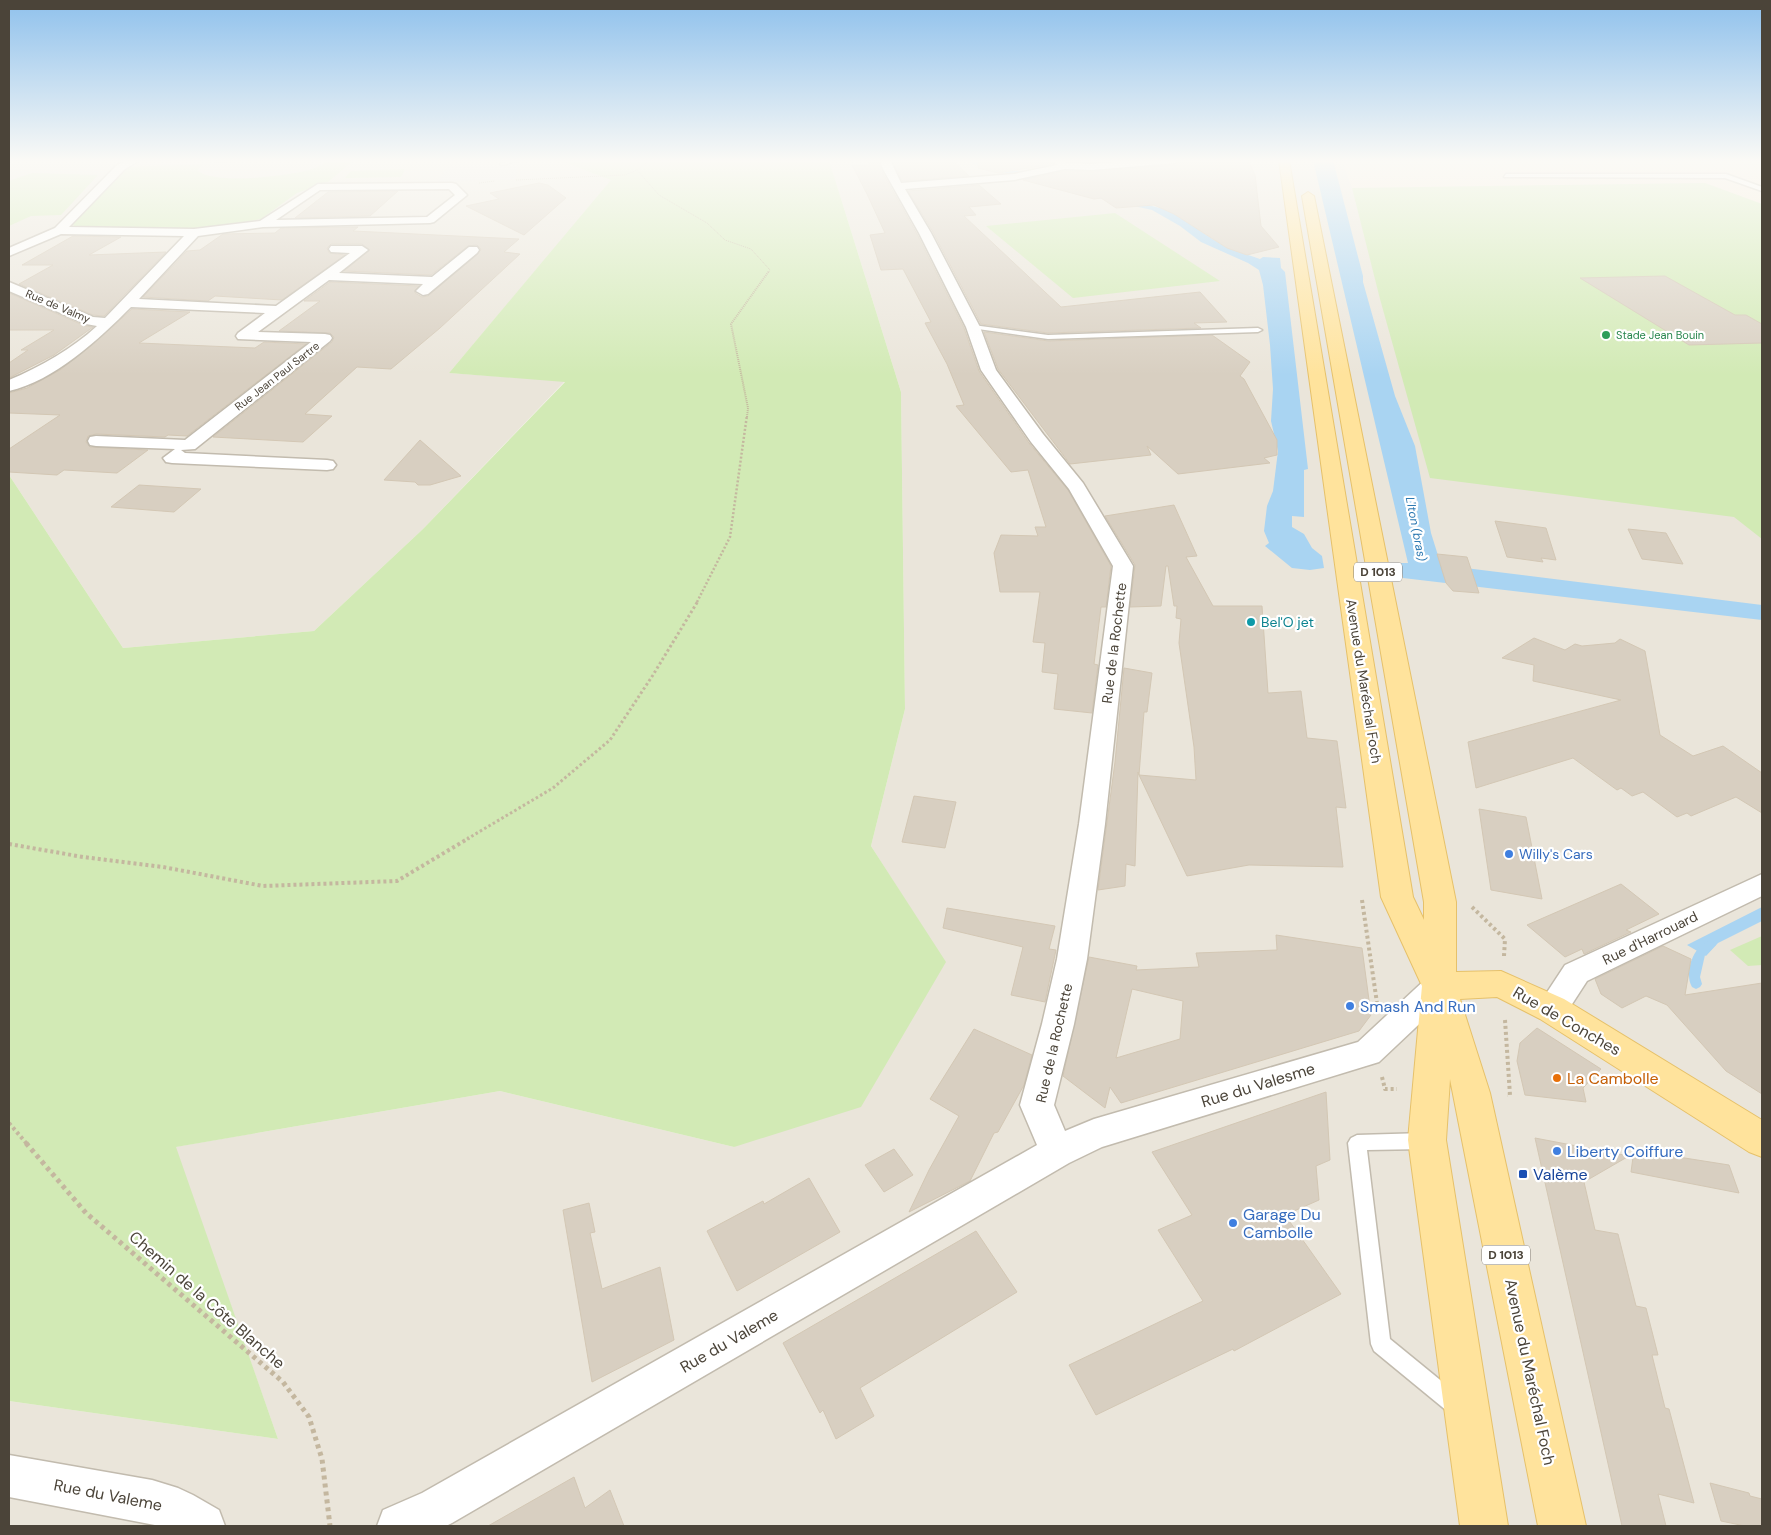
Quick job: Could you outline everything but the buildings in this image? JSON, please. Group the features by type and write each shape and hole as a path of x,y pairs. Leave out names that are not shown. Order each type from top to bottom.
{"main road":[{"name":"Avenue du Maréchal Foch","path":"1295,232 1397,897 1439,986 1472,1093 1562,1526"},
{"name":"Avenue du Maréchal Foch","path":"1315,232 1440,902 1439,986 1427,1140 1484,1526"},
{"name":"Rue de Conches","path":"1439,986 1501,984 1552,1009 1762,1140"}],"street":[{"path":"9,252 55,232"},
{"path":"114,232 194,234 210,232"},
{"name":"Rue de la Rochette","path":"924,232 973,327 989,370 1037,438 1077,487 1123,566 1092,824 1072,959 1058,1024 1037,1104 1057,1152"},
{"path":"9,386 39,373 89,341 194,234"},
{"path":"123,308 272,314 362,250 335,249"},
{"path":"417,297 473,250"},
{"path":"327,276 435,281"},
{"name":"Rue de Valmy","path":"9,286 91,321 108,322"},
{"name":"Rue Jean Paul Sartre","path":"272,314 243,336 325,338 172,458 327,465"},
{"path":"96,441 189,445"},
{"name":"Rue d'Harrouard","path":"1552,1009 1576,973 1762,884"},
{"name":"Rue du Valesme","path":"1057,1152 1094,1134 1359,1055 1374,1048 1439,986"},
{"name":"Rue du Valeme","path":"399,1526 437,1508 1057,1152"},
{"name":"Rue du Valeme","path":"9,1476 152,1502 178,1510 203,1526"}],"lane":[{"path":"973,327 1048,337 1258,330"},
{"path":"1427,1140 1357,1143 1381,1344 1468,1415"}],"path":[{"path":"9,844 83,857 163,867 263,886 396,881 553,788 610,740 653,675 706,585 730,537 748,408 731,324 770,270 751,249 725,240 716,232"},
{"path":"1397,897 1361,890 1379,1013 1374,1048 1385,1089 1432,1089"},
{"name":"Chemin de la Côte Blanche","path":"9,1123 86,1213 283,1382 309,1418 312,1426 322,1459 330,1526"}],"shaded area":[{"path":"9,232 568,232 449,373 565,381 423,529 314,631 123,648 9,475"},
{"path":"851,232 1762,232 1762,1526 9,1526 9,1401 278,1439 175,1147 500,1091 734,1147 945,962 871,846 905,709 901,392"}],"green space":[{"path":"568,232 851,232 901,392 905,709 871,846 946,962 861,1107 734,1147 500,1091 176,1147 278,1439 9,1401 9,475 123,648 314,631 423,529 565,382 449,373"},
{"path":"993,232 1144,232 1220,281 1073,298"},
{"path":"1363,232 1762,232 1762,539 1734,517 1430,478"},
{"path":"1762,936 1762,965 1748,966 1730,950"}],"water":[{"path":"1187,232 1201,232 1228,248 1260,259 1263,257 1280,258 1281,268 1285,272 1308,469 1304,470 1304,517 1292,516 1292,527 1304,534 1312,548 1322,556 1324,568 1310,570 1292,568 1265,546 1269,543 1264,531 1267,506 1273,491 1278,451 1271,421 1273,389 1263,285 1259,270 1248,263 1201,242"},
{"path":"1330,232 1352,232 1363,282 1395,396 1415,446 1431,533 1441,565 1762,605 1762,620 1403,578 1400,563 1408,563"},
{"path":"1762,907 1762,921 1718,943 1706,956 1687,945"}],"waterway":[{"name":"L'Iton (bras)","path":"1696,984 1694,977 1700,953 1710,945"}],"place":[{"name":"Stade Jean Bouin","path":"1606,335"},
{"name":"Bel'O jet","path":"1251,622"},
{"name":"Willy's Cars","path":"1509,854"},
{"name":"Smash And Run","path":"1350,1006"},
{"name":"La Cambolle","path":"1557,1078"},
{"name":"Liberty Coiffure","path":"1557,1151"},
{"name":"Valème","path":"1523,1174"},
{"name":"Garage Du Cambolle","path":"1233,1223"}]}
